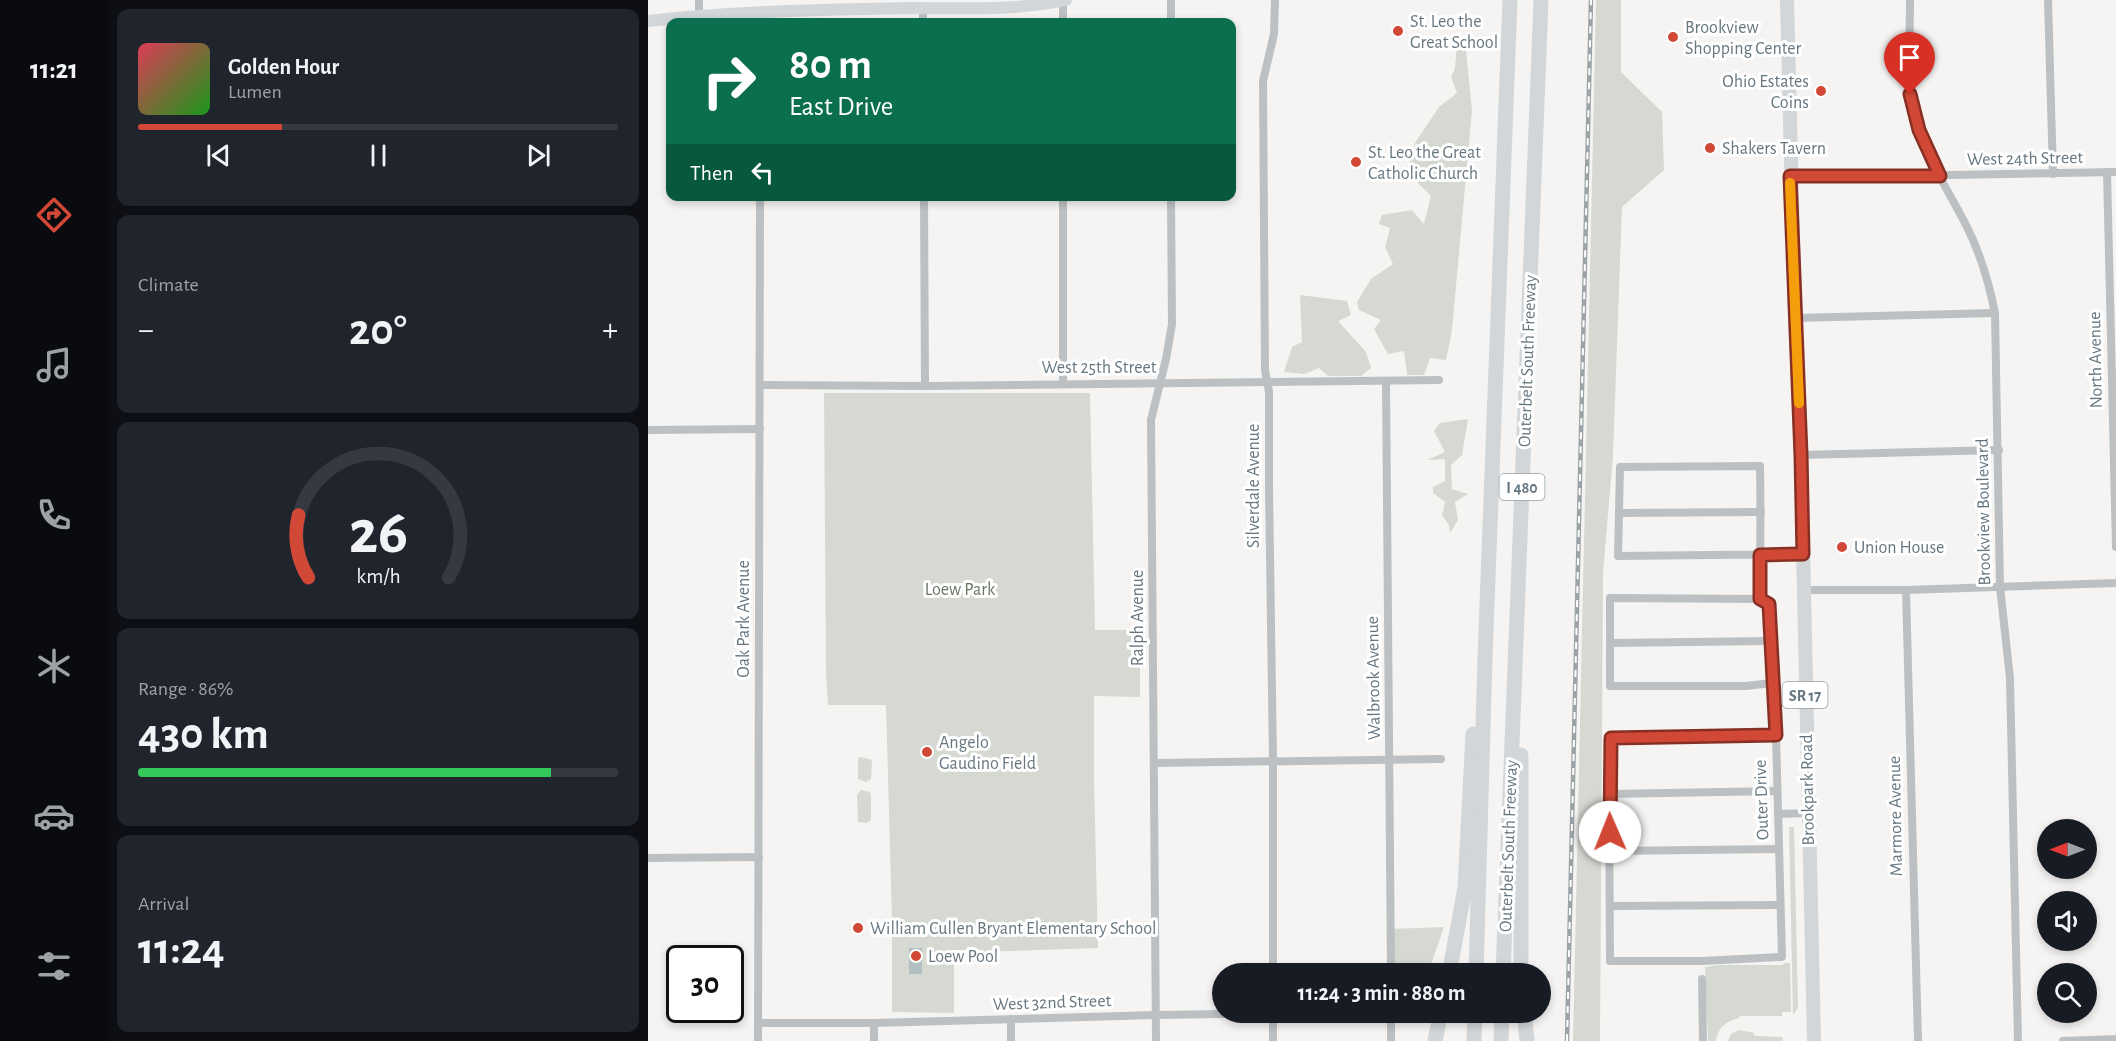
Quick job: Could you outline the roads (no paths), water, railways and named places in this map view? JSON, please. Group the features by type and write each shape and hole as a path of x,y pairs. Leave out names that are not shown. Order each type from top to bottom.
{"highway":[{"name":"Outerbelt South Freeway","path":"1476,963 1485,657 1510,0"},
{"name":"Outerbelt South Freeway","path":"1503,963 1541,0"},
{"path":"1451,963 1465,888 1473,723 1485,657"},
{"path":"1515,665 1521,746 1521,963"},
{"path":"1435,1041 1439,1023"},
{"path":"1474,1041 1475,1023"},
{"path":"1501,1041 1502,1023"},
{"path":"1525,1023 1527,1041"}],"main road":[{"path":"674,18 699,15 760,17 838,5 923,8 1064,0"},
{"name":"Brookpark Road","path":"1787,0 1790,176 1801,455 1814,1041"},
{"path":"648,21 666,19"}],"street":[{"path":"699,0 699,15"},
{"path":"1063,18 1064,0"},
{"path":"1171,0 1171,18"},
{"name":"Silverdale Avenue","path":"1273,963 1269,392 1267,382 1263,81 1274,34 1275,0"},
{"name":"Brookview Boulevard","path":"1910,0 1910,94 1919,130 1988,275 1995,314 2000,587 2010,678 2018,1041"},
{"path":"2048,0 2053,174"},
{"path":"923,8 923,18"},
{"name":"West 24th Street","path":"1790,176 1940,176 2111,172"},
{"name":"North Avenue","path":"2111,172 2116,547"},
{"name":"Oak Park Avenue","path":"758,1041 760,201"},
{"path":"924,201 925,386"},
{"path":"1063,201 1063,384"},
{"name":"Ralph Avenue","path":"1156,1041 1151,420 1172,324 1171,201"},
{"path":"1795,318 1995,314"},
{"name":"West 25th Street","path":"760,385 925,386 1438,380"},
{"name":"Walbrook Avenue","path":"1386,381 1391,963"},
{"path":"648,430 760,429"},
{"path":"1801,455 1999,450"},
{"name":"Outer Drive","path":"1611,906 1610,961 1702,961 1782,957 1776,735 1769,641 1769,604 1760,599 1760,466 1620,467 1619,513"},
{"path":"1761,512 1619,513 1618,556 1803,554"},
{"path":"1803,590 1906,590 2116,583"},
{"name":"Marmore Avenue","path":"1906,590 1917,1041"},
{"path":"1760,599 1610,598 1610,686 1746,686 1772,683"},
{"path":"1610,644 1769,641"},
{"path":"1776,735 1611,738 1609,794 1611,906 1780,905"},
{"path":"1154,762 1441,759"},
{"path":"1609,794 1777,791"},
{"path":"1778,814 1808,813"},
{"path":"1610,850 1779,849"},
{"path":"648,858 759,857"},
{"path":"1702,979 1703,1041"},
{"name":"West 32nd Street","path":"759,1023 874,1023 1212,1014"},
{"path":"1011,1019 1011,1041"},
{"path":"874,1023 874,1041"},
{"path":"1273,1023 1273,1041"},
{"path":"1391,1023 1391,1041"},
{"path":"2063,1041 2116,1039"}],"railway":[{"path":"1567,1041 1591,0"}],"place":[{"name":"St. Leo the Great School","path":"1398,31"},
{"name":"Brookview Shopping Center","path":"1673,37"},
{"name":"Ohio Estates Coins","path":"1821,91"},
{"name":"Shakers Tavern","path":"1710,148"},
{"name":"St. Leo the Great Catholic Church","path":"1356,162"},
{"name":"Union House","path":"1842,547"},
{"name":"Angelo Gaudino Field","path":"927,752"},
{"name":"William Cullen Bryant Elementary School","path":"858,928"},
{"name":"Loew Pool","path":"916,956"}],"park label":[{"name":"Loew Park","path":"960,589"}]}
